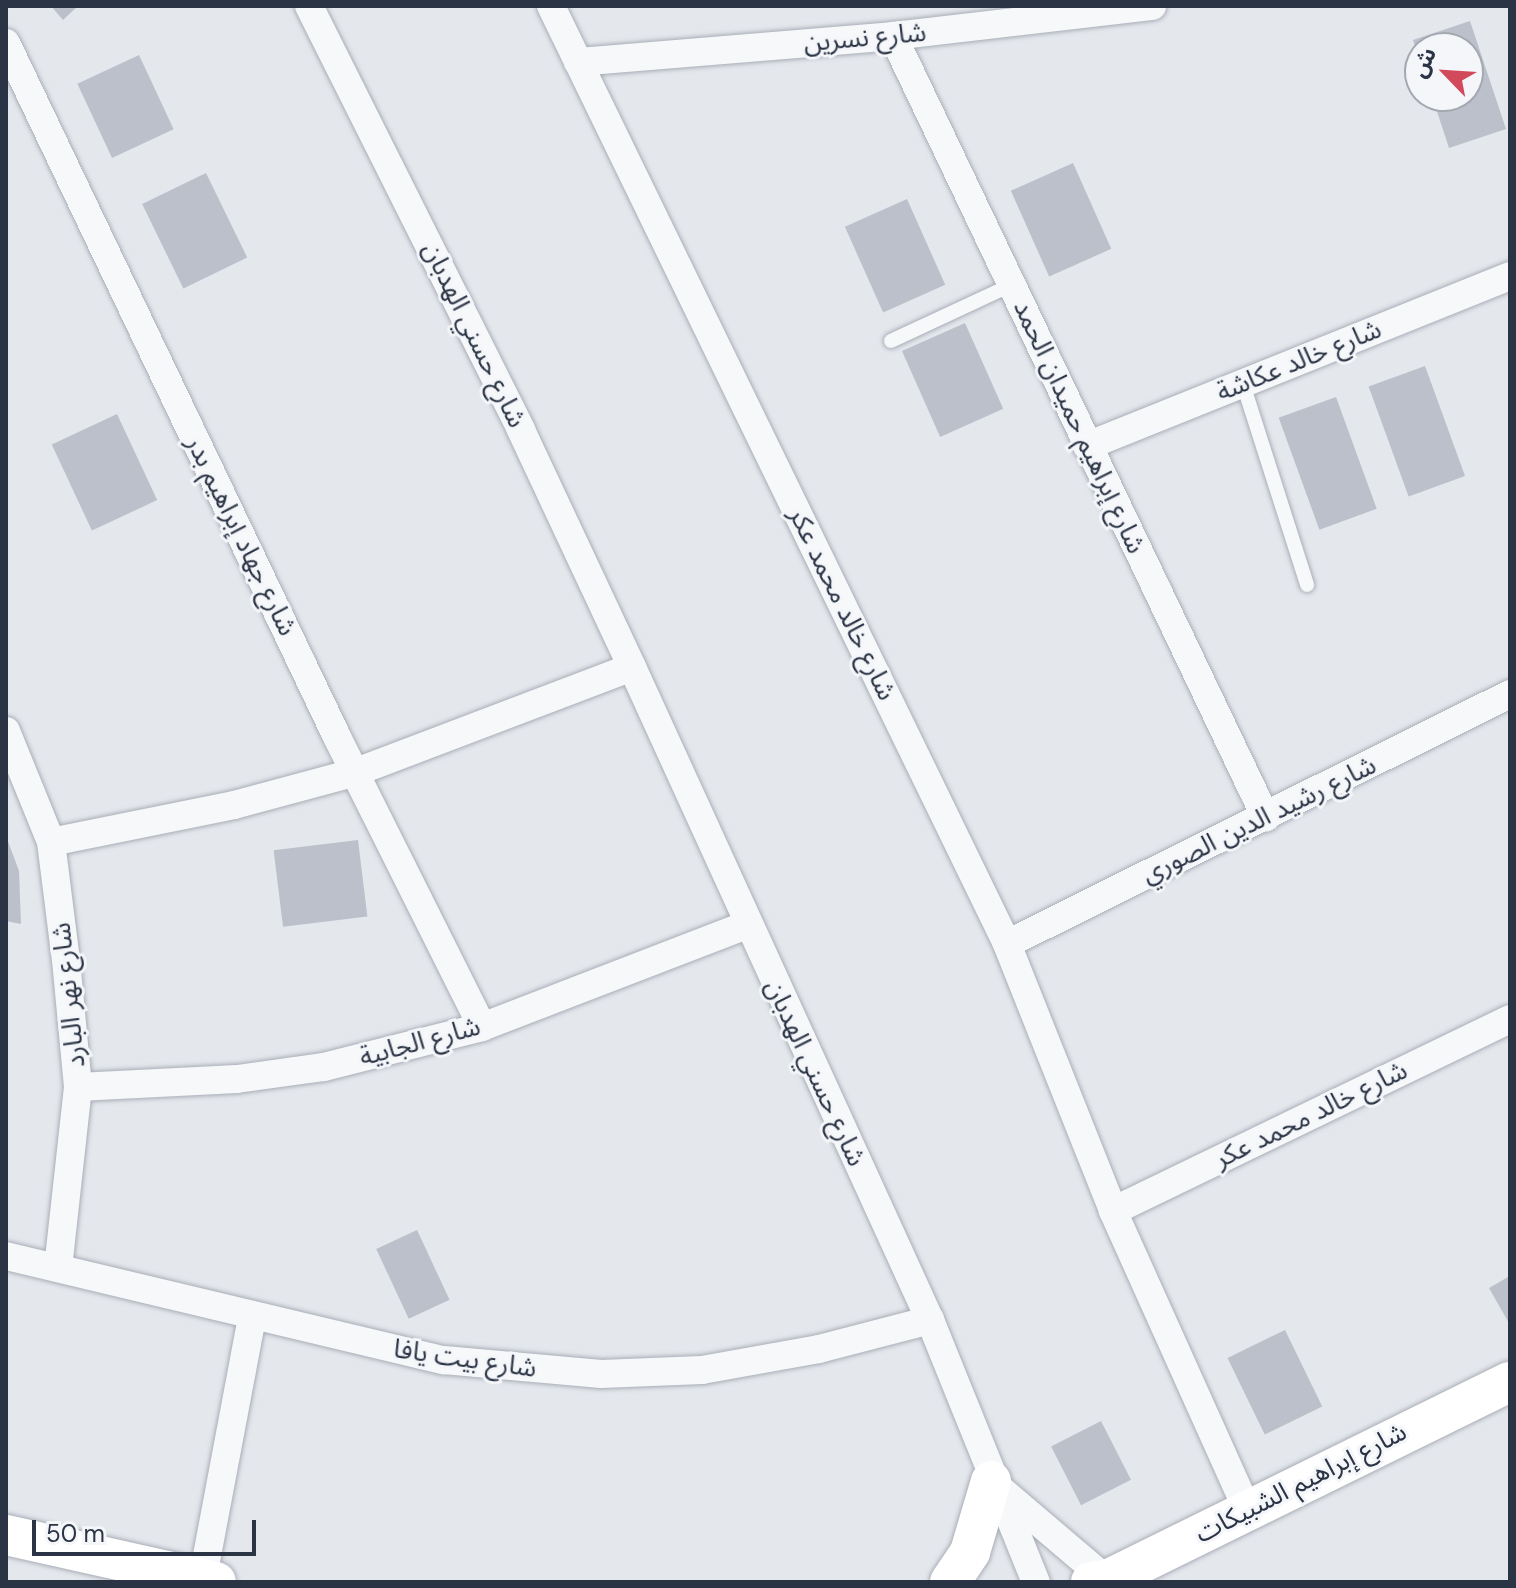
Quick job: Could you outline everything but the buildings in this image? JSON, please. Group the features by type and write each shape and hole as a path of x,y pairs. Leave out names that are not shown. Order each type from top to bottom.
{"street":[{"name":"شارع حسني الهدبان","path":"309,6 514,417 632,667 746,925 930,1320 991,1481 1036,1582"},
{"name":"شارع خالد محمد عكر","path":"551,6 1007,944 1113,1211 1248,1512"},
{"name":"شارع نسرين","path":"578,62 893,36 1152,6"},
{"name":"شارع إبراهيم حميدان الحمد","path":"893,36 1266,818"},
{"name":"شارع جهاد إبراهيم بدر","path":"6,43 14,88 482,1027"},
{"name":"شارع خالد عكاشة","path":"1087,446 1510,276"},
{"path":"51,842 234,805 356,772 632,667"},
{"name":"شارع رشيد الدين الصوري","path":"1007,944 1266,818 1510,694"},
{"name":"شارع نهر البارد","path":"6,731 51,842 78,1087 58,1267"},
{"name":"شارع الجابية","path":"78,1087 237,1079 324,1067 482,1027 746,925"},
{"name":"شارع خالد محمد عكر","path":"1113,1211 1510,1019"},
{"name":"شارع بيت يافا","path":"6,1256 252,1318 444,1360 601,1374 702,1370 819,1349 930,1320"},
{"path":"6,1535 207,1581 252,1318"},
{"name":"شارع إبراهيم الشبيكات","path":"1103,1581 1510,1382"},
{"name":"شارع حسني الهدبان","path":"991,1481 1103,1581"},
{"path":"950,1582 970,1552 991,1481"}],"lane":[{"path":"891,341 1011,285"},
{"path":"1243,384 1307,585"}]}
